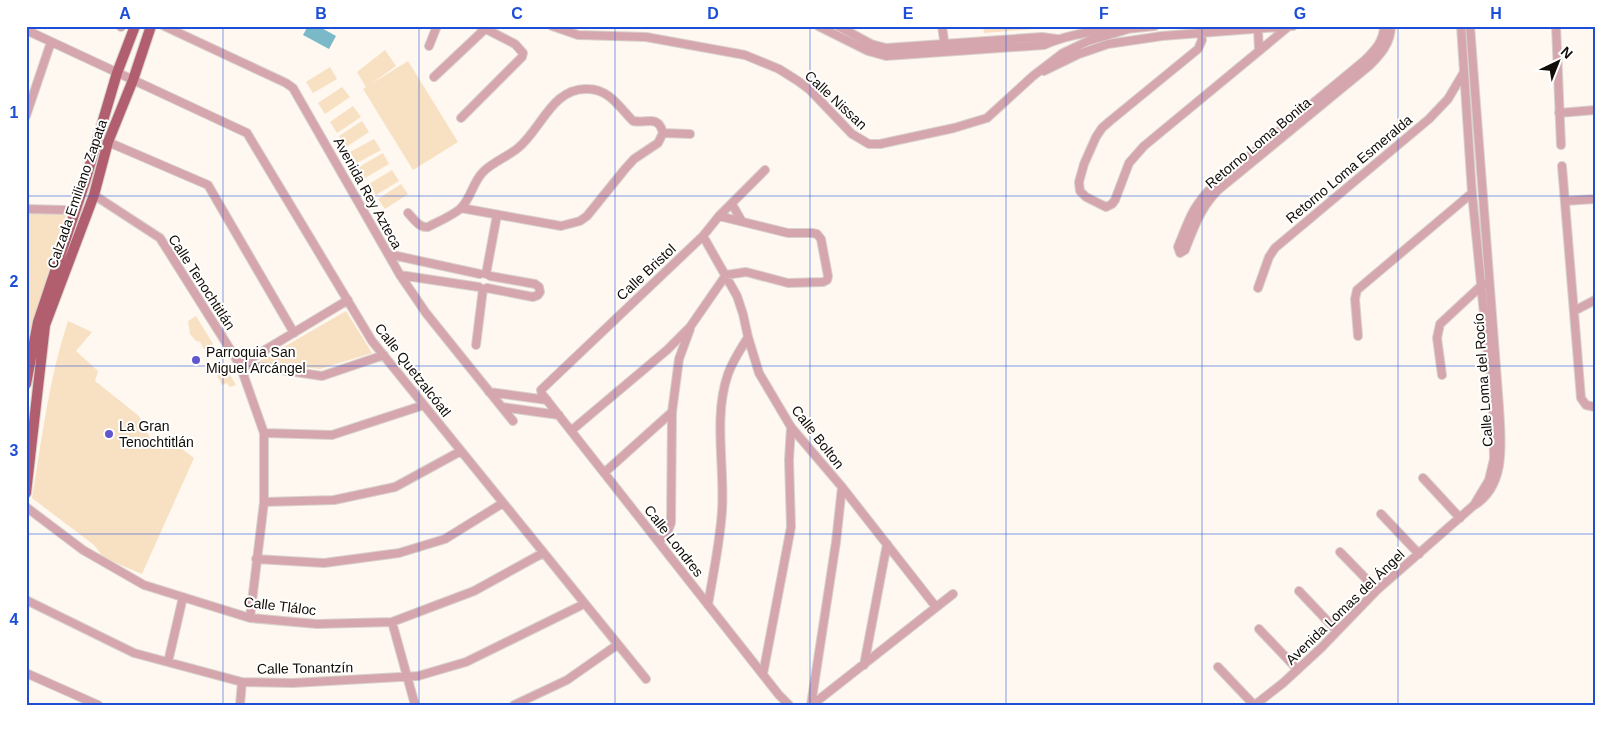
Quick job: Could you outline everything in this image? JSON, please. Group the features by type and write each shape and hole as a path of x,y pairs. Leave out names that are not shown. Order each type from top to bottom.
{"main road":[{"name":"Calzada Emiliano Zapata","path":"26,384 38,322 84,186 117,73 135,26"},
{"name":"Calzada Emiliano Zapata","path":"26,493 45,325 94,195 108,142 133,80 151,26"}],"street":[{"name":"Avenida Rey Azteca","path":"164,26 293,88 400,275 426,313 513,421"},
{"path":"429,46 438,26"},
{"name":"Calle Nissan","path":"552,26 578,35 646,37 745,54 779,68 798,81 810,90 852,134 869,144 880,144 954,128 987,118 1033,76"},
{"path":"818,26 876,55 886,56 1044,45 1057,39 1101,30 1155,26"},
{"path":"838,26 871,44 886,48 1042,37 1057,39"},
{"path":"942,26 945,52"},
{"name":"Retorno Loma Bonita","path":"1384,26 1381,40 1375,51 1366,60 1213,186 1199,200 1192,211 1178,247 1180,253 1186,250 1199,214 1206,203 1369,66 1387,44 1391,34 1391,26"},
{"name":"Calle Loma del Rocío","path":"1461,26 1472,194 1485,284 1499,407 1500,462 1495,481 1487,496 1473,506"},
{"name":"Calle Loma del Rocío","path":"1470,26 1485,284"},
{"path":"1556,26 1561,145"},
{"path":"1033,76 1093,48 1134,40 1201,32 1291,27"},
{"path":"1201,32 1202,40 1198,49 1102,128 1084,164 1079,182 1080,191 1086,197 1106,207 1112,204 1129,163 1136,154 1259,51 1291,27"},
{"path":"434,77 483,28 515,44 523,53 519,62 461,118"},
{"path":"1132,28 1134,40"},
{"path":"1033,76 1073,47 1132,28"},
{"path":"1258,29 1259,51"},
{"name":"Calle Quetzalcóatl","path":"26,30 247,133 372,341 646,680"},
{"path":"26,116 50,42"},
{"name":"Retorno Loma Esmeralda","path":"1258,288 1269,258 1275,248 1429,119 1448,99 1464,72"},
{"path":"408,213 424,228 462,208 482,173 518,148 558,100 567,93 588,89 600,92 611,98 633,121 657,122 661,126 663,133 658,143 634,159 625,168 587,216 580,221 561,226 462,208"},
{"path":"1560,113 1595,110"},
{"path":"663,133 690,134"},
{"path":"108,142 208,185 294,333"},
{"path":"1562,166 1582,398 1586,405 1595,407"},
{"name":"Calle Bristol","path":"541,390 703,236 719,216 765,170"},
{"path":"1358,336 1355,299 1357,290 1472,194"},
{"name":"Calle Tenochtitlán","path":"94,195 160,238 240,365 264,433 264,502 250,618"},
{"path":"1565,201 1595,199"},
{"path":"732,204 741,220"},
{"path":"26,209 65,210"},
{"path":"476,345 483,288 477,279 485,274 497,215"},
{"path":"572,430 667,350 690,327 726,275 746,272 788,284 823,282 827,280 828,276 821,238 817,234 788,233 719,216"},
{"name":"Calle Bolton","path":"703,236 736,296 760,373 791,427 842,487 936,607"},
{"path":"388,254 535,284 540,290 538,295 533,297 400,275"},
{"path":"483,288 492,282 485,274"},
{"path":"1442,375 1437,338 1440,324 1485,284"},
{"path":"240,365 348,300"},
{"path":"1574,311 1595,300"},
{"path":"660,542 667,533 671,523 672,412 680,359 690,327"},
{"path":"708,605 722,509 720,433 724,399 728,376 734,359 748,337"},
{"path":"667,350 680,359"},
{"path":"240,365 322,376 384,355"},
{"name":"Calle Londres","path":"541,390 604,473 779,695 789,705"},
{"path":"489,392 547,400"},
{"path":"264,433 332,435 424,405"},
{"path":"502,407 559,415"},
{"path":"604,473 672,412"},
{"path":"763,674 791,527 789,460 791,427"},
{"path":"264,502 334,500 395,487 461,451"},
{"path":"1423,478 1460,518"},
{"path":"812,705 836,542 842,487"},
{"path":"256,559 324,563 399,553 445,539 503,503"},
{"name":"Avenida Lomas del Ángel","path":"1255,705 1298,669 1377,590 1473,506"},
{"name":"Calle Tláloc","path":"26,508 84,550 144,585 250,618 317,624 392,622 474,591 543,553"},
{"path":"1381,514 1419,554"},
{"path":"864,664 887,544"},
{"path":"1340,552 1377,590"},
{"path":"1299,591 1337,631"},
{"path":"812,705 953,594"},
{"path":"168,662 183,597"},
{"name":"Calle Tonantzín","path":"26,600 134,653 242,682 294,683 418,676 466,662 584,604"},
{"path":"392,622 415,705"},
{"path":"1259,629 1298,669"},
{"path":"514,705 567,680 617,645"},
{"path":"1218,667 1255,705"},
{"path":"26,673 98,705"},
{"path":"240,705 242,682"}],"shaded area":[{"path":"983,26 1072,26 984,33"},
{"path":"385,50 396,66 371,84 408,61 458,142 413,170 363,89 366,87 357,72"},
{"path":"330,67 337,79 313,93 306,82"},
{"path":"342,87 350,97 325,114 318,103"},
{"path":"353,106 361,117 337,133 330,122"},
{"path":"362,121 369,132 346,147 339,136"},
{"path":"374,139 381,150 357,163 350,152"},
{"path":"383,153 389,164 365,178 359,167"},
{"path":"392,170 399,181 376,195 369,184"},
{"path":"401,184 408,194 385,209 378,199"},
{"path":"67,213 26,344 26,214"},
{"path":"346,311 372,353 320,369 258,362"},
{"path":"196,316 213,344 204,349 200,342 196,341 190,334 188,321"},
{"path":"68,321 92,332 76,351 98,371 95,381 139,416 154,446 182,449 194,458 142,574 104,558 94,545 32,498 51,386"},
{"path":"223,363 236,385 230,387 227,383 222,385 213,368"}],"water":[{"path":"308,26 318,26 336,36 329,49 303,35"}],"place":[{"name":"Parroquia San Miguel Arcángel","path":"196,360"},
{"name":"La Gran Tenochtitlán","path":"109,434"}]}
